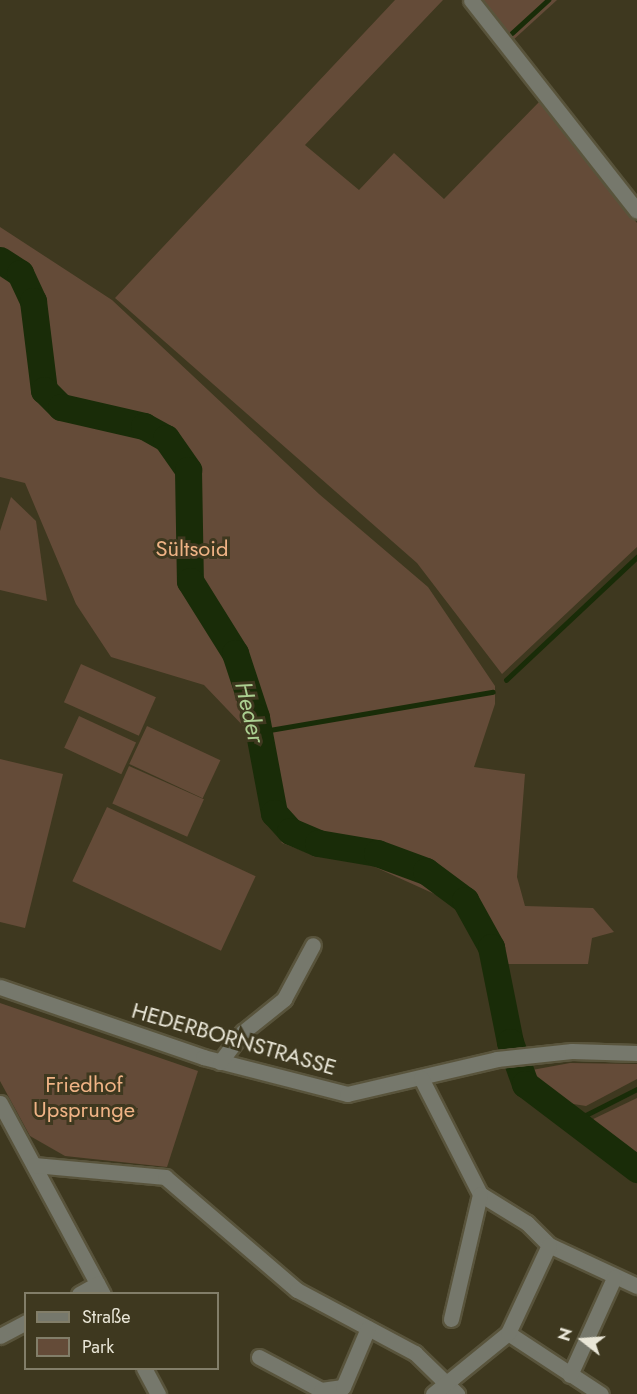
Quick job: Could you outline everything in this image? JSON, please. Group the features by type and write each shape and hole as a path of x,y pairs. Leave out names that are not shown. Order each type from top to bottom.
{"street":[{"path":"471,0 637,211"},
{"path":"220,1062 243,1032 284,999 313,945"},
{"name":"HEDERBORNSTRASSE","path":"0,987 220,1062 347,1094 497,1059 637,1052"},
{"path":"421,1078 480,1194 527,1223 549,1245 614,1278 637,1286"},
{"path":"0,1103 100,1289 84,1292"},
{"path":"34,1165 165,1177 297,1290 415,1353 457,1394"},
{"path":"451,1319 480,1194"},
{"path":"433,1394 445,1380 508,1333 549,1245"},
{"path":"570,1375 614,1278"},
{"path":"0,1336 24,1324"},
{"path":"259,1357 321,1390 343,1387 368,1328"},
{"path":"508,1333 601,1394"},
{"path":"145,1370 158,1394"}],"green space":[{"path":"395,0 443,0 305,145 359,190 394,153 444,199 539,102 637,223 637,547 502,674 417,563 115,298"},
{"path":"479,0 557,0 512,41"},
{"name":"Sültsoid","path":"0,227 112,300 319,494 428,587 495,686 495,704 474,767 525,774 517,877 525,906 593,908 614,932 592,938 588,964 504,964 502,943 492,923 496,942 487,956 461,906 366,863 308,853 282,843 262,812 247,730 204,685 111,657 76,604 25,483 0,477"},
{"path":"11,497 36,521 47,601 0,590 0,531"},
{"path":"81,664 156,697 139,736 64,702"},
{"path":"79,716 136,743 121,774 64,748"},
{"path":"147,726 220,760 203,798 129,764"},
{"path":"0,759 63,774 25,928 0,922"},
{"path":"129,766 204,799 187,837 112,803"},
{"path":"107,807 256,876 221,951 72,881"},
{"name":"Friedhof Upsprunge","path":"0,1003 198,1071 167,1167 65,1156 30,1136 0,1081"},
{"path":"570,1063 637,1064 637,1079 586,1106 561,1102 536,1081 532,1070"},
{"path":"637,1098 637,1160 587,1122"}],"waterway":[{"path":"512,33 548,0"},
{"name":"Heder","path":"0,260 20,273 33,301 44,390 61,407 144,426 166,438 188,470 190,581 235,653 256,717 274,813 290,831 318,843 377,853 426,871 465,900 491,947 510,1042 525,1084 637,1169"},
{"path":"506,680 637,557"},
{"path":"258,732 493,692"},
{"name":"Heder","path":"572,1122 637,1089"}]}
